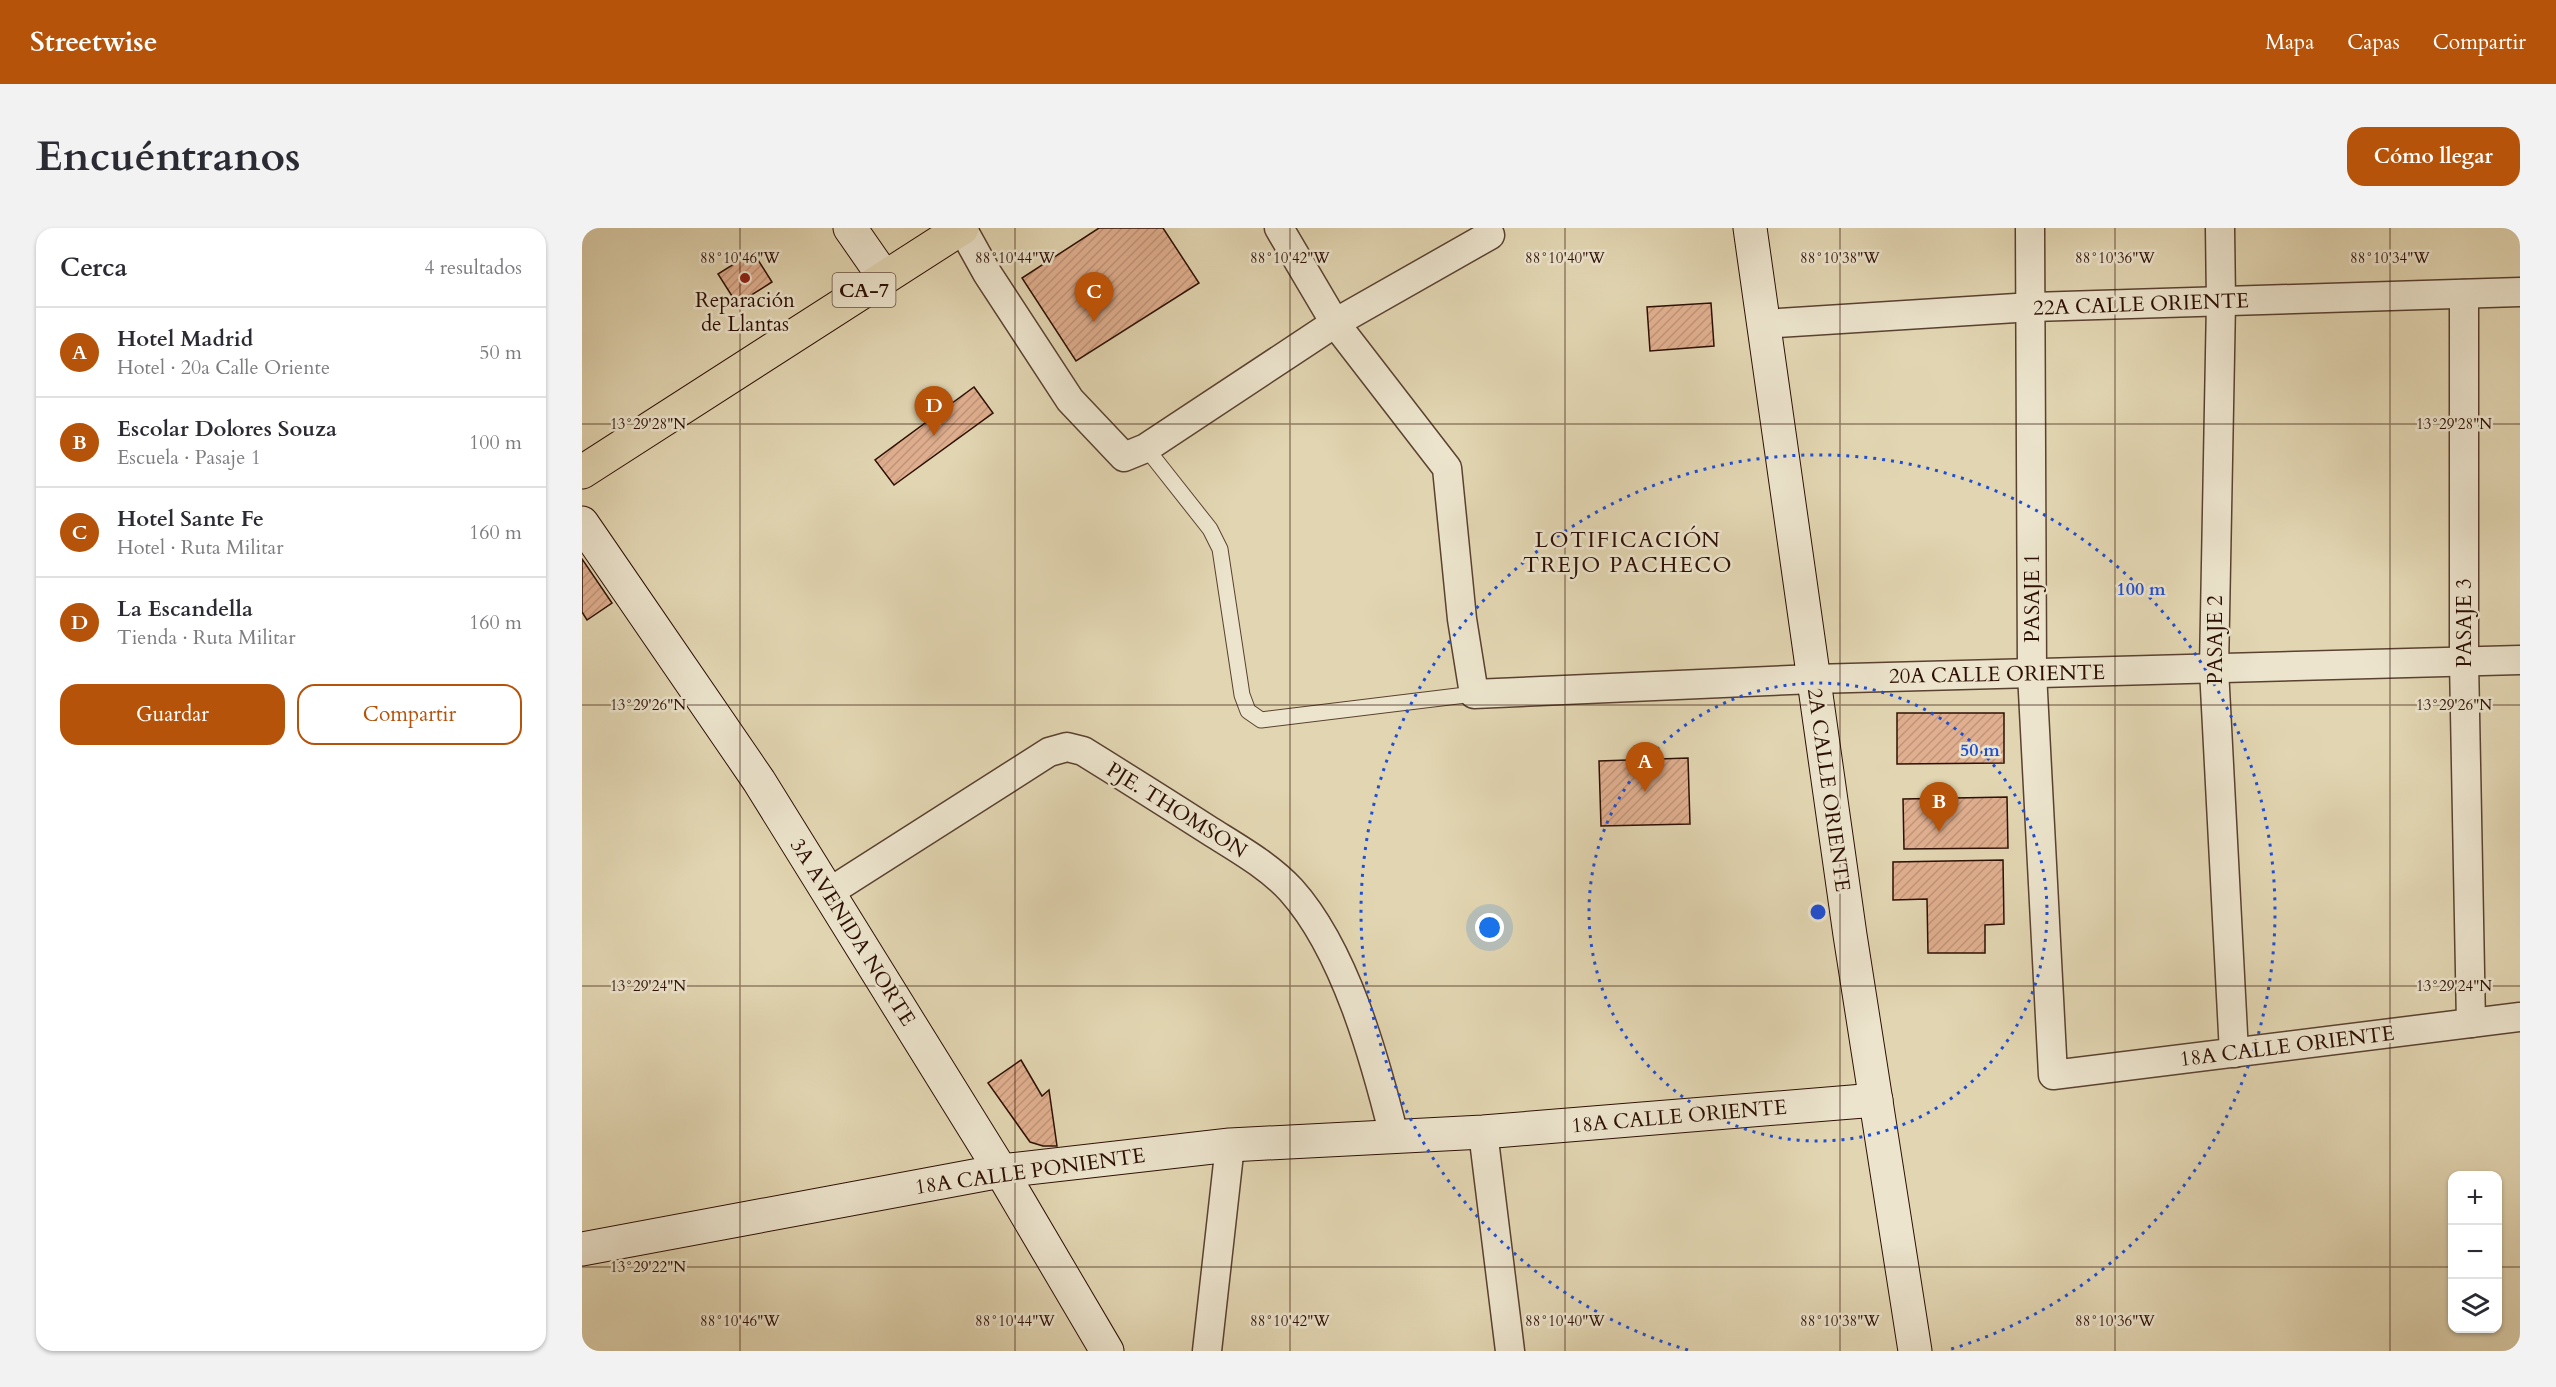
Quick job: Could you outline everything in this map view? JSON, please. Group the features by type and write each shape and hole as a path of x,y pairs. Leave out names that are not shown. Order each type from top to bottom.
{"main road":[{"name":"CA-7","path":"582,472 962,228"}],"street":[{"path":"850,228 884,277"},
{"path":"962,228 987,273 1070,400 1124,457 1146,448 1335,323 1490,235"},
{"path":"1279,228 1335,323 1447,468 1462,619 1474,694"},
{"name":"2A CALLE ORIENTE","path":"1750,228 1850,935 1915,1351"},
{"name":"PASAJE 1","path":"2030,228 2032,673 2053,1075"},
{"name":"PASAJE 2","path":"2220,228 2221,302 2214,669 2234,1053"},
{"name":"22A CALLE ORIENTE","path":"1763,324 2032,307 2520,292"},
{"name":"PASAJE 3","path":"2464,294 2464,661 2471,1023"},
{"name":"3A AVENIDA NORTE","path":"582,524 759,781 1001,1171 1107,1351"},
{"name":"20A CALLE ORIENTE","path":"1474,694 1814,679 2520,660"},
{"name":"PJE. THOMSON","path":"828,893 1049,752 1067,747 1083,751 1252,857 1291,889 1316,924 1347,985 1378,1073 1394,1136"},
{"name":"18A CALLE ORIENTE","path":"2053,1075 2520,1017"},
{"name":"18A CALLE ORIENTE","path":"1483,1132 1876,1100"},
{"path":"1483,1132 1510,1351"},
{"name":"18A CALLE PONIENTE","path":"582,1249 1001,1171 1230,1145 1483,1132"},
{"path":"1207,1351 1230,1145"},
{"path":"582,1249 582,1264"}],"lane":[{"path":"1146,448 1209,529 1220,549 1242,695 1248,711 1262,720 1474,694"}],"building":[{"path":"1099,228 1163,228 1199,283 1076,361 1022,278"},
{"name":"Reparación de Llantas","path":"753,252 772,282 737,304 718,274"},
{"path":"1711,303 1714,346 1650,351 1647,307"},
{"path":"974,387 993,413 894,485 875,460"},
{"path":"582,559 612,603 587,620 582,612"},
{"path":"1897,713 2004,713 2004,763 1897,764"},
{"path":"1688,758 1690,824 1601,826 1599,761"},
{"path":"2007,797 2008,848 1904,849 1903,799"},
{"path":"2003,860 2004,924 1985,925 1985,953 1928,953 1927,899 1893,900 1893,862"},
{"path":"1021,1060 1042,1096 1049,1090 1057,1146 1043,1146 1030,1142 988,1083"}],"place":[{"name":"Reparación de Llantas","path":"745,278"},
{"name":"Hotel Sante Fe","path":"1094,322"},
{"name":"La Escandella","path":"934,436"},
{"name":"Hotel Madrid","path":"1645,792"},
{"name":"Escolar Dolores Souza","path":"1939,832"}],"district":[{"name":"LOTIFICACIÓN TREJO PACHECO","path":"1628,552"}]}
